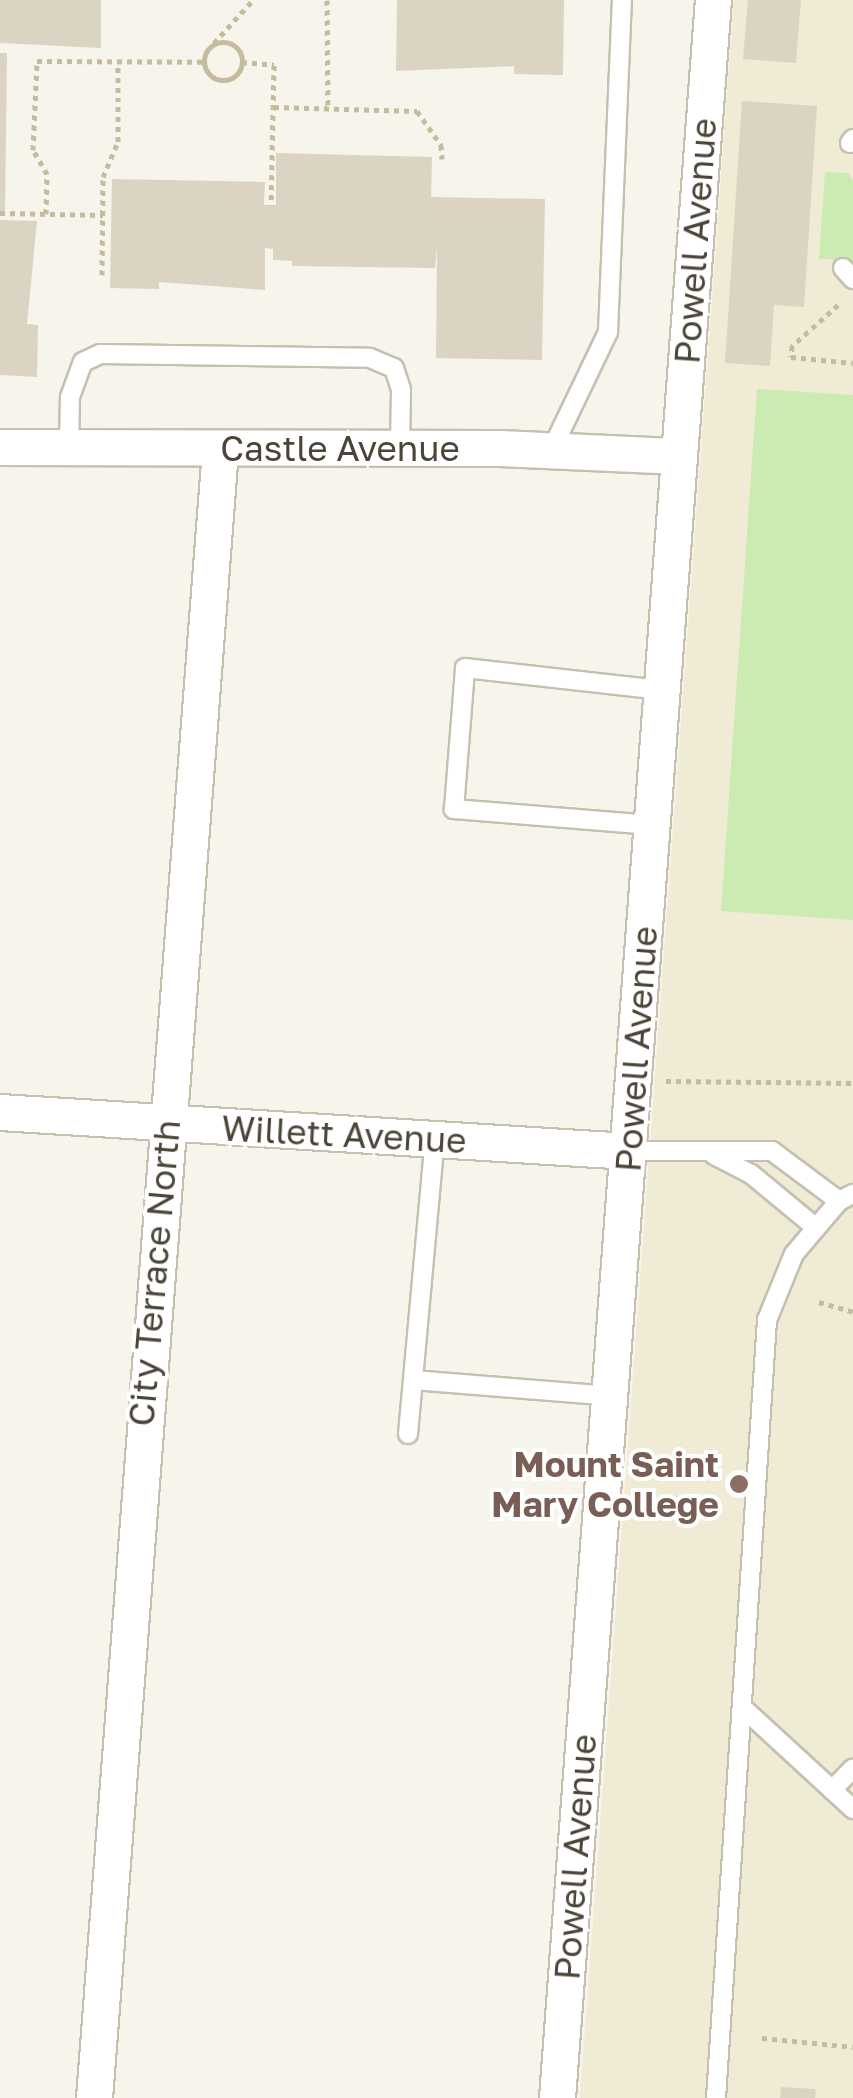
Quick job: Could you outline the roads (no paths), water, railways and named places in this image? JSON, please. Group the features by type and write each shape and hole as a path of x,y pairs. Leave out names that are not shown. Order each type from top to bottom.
{"street":[{"name":"Powell Avenue","path":"557,2098 713,0"},
{"name":"Castle Avenue","path":"0,448 400,448 680,456"},
{"name":"City Terrace North","path":"94,2098 220,448"},
{"name":"Willett Avenue","path":"0,1112 628,1151"}],"lane":[{"path":"551,450 608,332 622,0"},
{"path":"69,448 70,397 82,362 100,354 370,358 394,368 401,390 400,448"},
{"path":"652,825 454,809 464,668 662,690"},
{"path":"408,1434 435,1140"},
{"path":"628,1151 772,1151 846,1198 794,1254 767,1320 716,2098"},
{"path":"713,1154 751,1174 815,1227"},
{"path":"413,1380 610,1396"},
{"path":"742,1707 853,1809"},
{"path":"832,1790 853,1768"}],"place":[{"name":"Mount Saint Mary College","path":"739,1484"}]}
